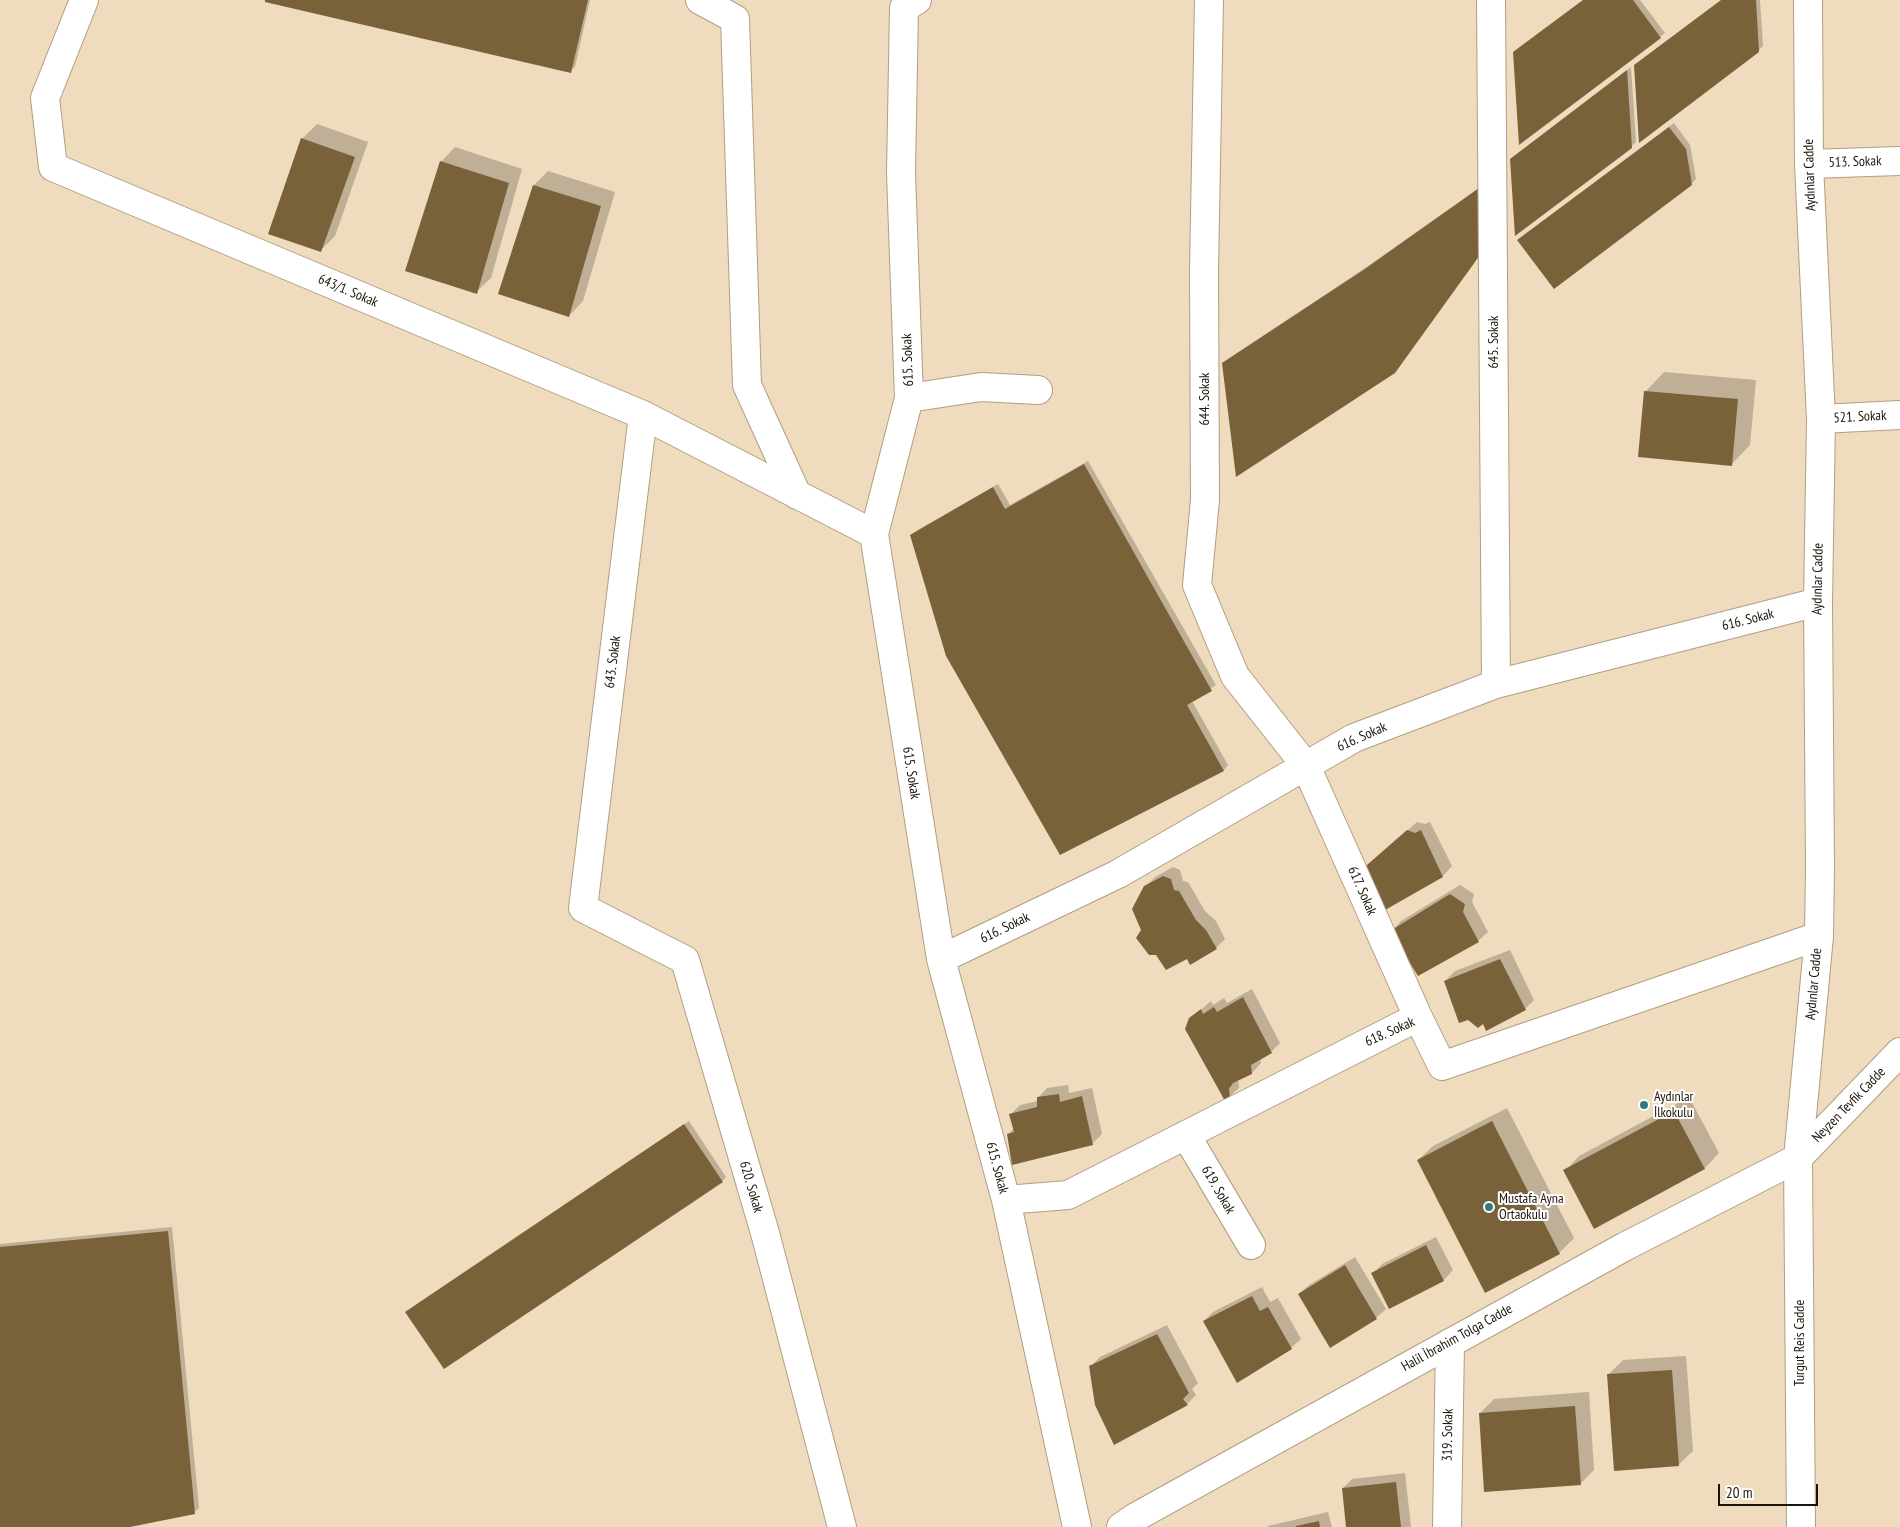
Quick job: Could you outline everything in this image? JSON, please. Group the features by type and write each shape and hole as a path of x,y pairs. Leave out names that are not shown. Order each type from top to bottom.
{"street":[{"name":"643/1. Sokak","path":"84,0 45,98 53,167 643,415 874,534"},
{"path":"700,0 735,19 747,385 797,495"},
{"name":"644. Sokak","path":"1209,0 1204,270 1206,500 1197,585 1236,676 1306,766"},
{"name":"645. Sokak","path":"1492,0 1496,684"},
{"name":"Aydınlar Cadde","path":"1798,1158 1819,936 1818,602 1821,420 1810,164 1808,0"},
{"name":"615. Sokak","path":"910,4 901,173 909,398 874,534 941,959 1006,1200 1077,1527"},
{"name":"513. Sokak","path":"1810,164 1900,161"},
{"path":"909,398 981,387 1038,390"},
{"name":"643. Sokak","path":"583,908 643,415"},
{"name":"521. Sokak","path":"1821,420 1900,415"},
{"name":"616. Sokak","path":"941,959 1118,874 1354,738 1496,684 1818,602"},
{"name":"617. Sokak","path":"1306,766 1418,1017"},
{"name":"620. Sokak","path":"583,908 685,960 765,1233 842,1527"},
{"name":"618. Sokak","path":"1006,1200 1068,1194 1418,1017 1442,1066 1819,936"},
{"name":"Neyzen Tevfik Cadde","path":"1798,1158 1900,1052"},
{"name":"619. Sokak","path":"1186,1134 1251,1245"},
{"name":"Halil İbrahim Tolga Cadde","path":"1121,1527 1450,1342 1624,1247 1798,1158"},
{"name":"Turgut Reis Cadde","path":"1798,1158 1801,1527"},
{"name":"319. Sokak","path":"1447,1527 1450,1342"}],"building":[{"path":"265,0 588,0 571,73 265,2"},
{"path":"1583,0 1633,0 1661,38 1519,145 1513,52"},
{"path":"1721,0 1756,0 1759,52 1639,143 1634,65"},
{"path":"1627,70 1632,148 1515,236 1510,159"},
{"path":"1669,127 1686,149 1692,185 1554,289 1517,240"},
{"path":"301,138 355,157 321,252 268,234"},
{"path":"440,161 509,183 477,294 405,271"},
{"path":"533,185 601,206 569,317 498,294"},
{"path":"1482,186 1480,255 1395,373 1236,477 1222,363 1362,271"},
{"path":"1644,391 1738,399 1732,466 1638,457"},
{"path":"1084,464 1212,691 1187,705 1224,771 1060,855 946,656 910,535 993,487 1005,509"},
{"path":"1407,830 1415,833 1421,830 1443,877 1378,914 1359,872"},
{"path":"1163,876 1171,879 1174,890 1179,891 1196,920 1206,930 1217,949 1190,965 1187,959 1166,970 1156,955 1149,955 1136,938 1141,930 1132,909 1144,886"},
{"path":"1450,894 1465,904 1463,912 1479,942 1418,976 1390,931"},
{"path":"1500,959 1526,1010 1486,1031 1483,1024 1478,1028 1468,1020 1459,1023 1444,981"},
{"path":"1243,997 1272,1053 1251,1065 1252,1074 1233,1083 1229,1089 1230,1098 1225,1101 1185,1029 1189,1018 1201,1009 1203,1014 1214,1007 1217,1012"},
{"path":"1059,1094 1060,1102 1082,1096 1093,1145 1012,1165 1007,1134 1014,1132 1009,1114 1037,1107 1037,1097"},
{"path":"1674,1111 1705,1169 1594,1229 1563,1170"},
{"name":"Mustafa Ayna Ortaokulu","path":"1492,1121 1560,1254 1485,1293 1417,1160"},
{"path":"684,1124 723,1182 444,1369 405,1312"},
{"path":"168,1231 195,1514 130,1527 0,1527 0,1247"},
{"path":"1426,1245 1444,1281 1389,1309 1371,1273"},
{"path":"1345,1265 1377,1319 1330,1348 1298,1294"},
{"path":"1252,1296 1260,1311 1268,1307 1292,1349 1237,1383 1203,1321"},
{"path":"1157,1334 1189,1393 1183,1399 1188,1405 1114,1445 1095,1405 1089,1366"},
{"path":"1672,1370 1679,1466 1614,1471 1607,1374"},
{"path":"1575,1406 1581,1485 1484,1492 1479,1413"},
{"path":"1396,1482 1401,1527 1346,1527 1342,1488"},
{"path":"1319,1521 1320,1527 1296,1527 1296,1526"}],"place":[{"name":"Aydınlar İlkokulu","path":"1644,1105"},
{"name":"Mustafa Ayna Ortaokulu","path":"1489,1207"}]}
